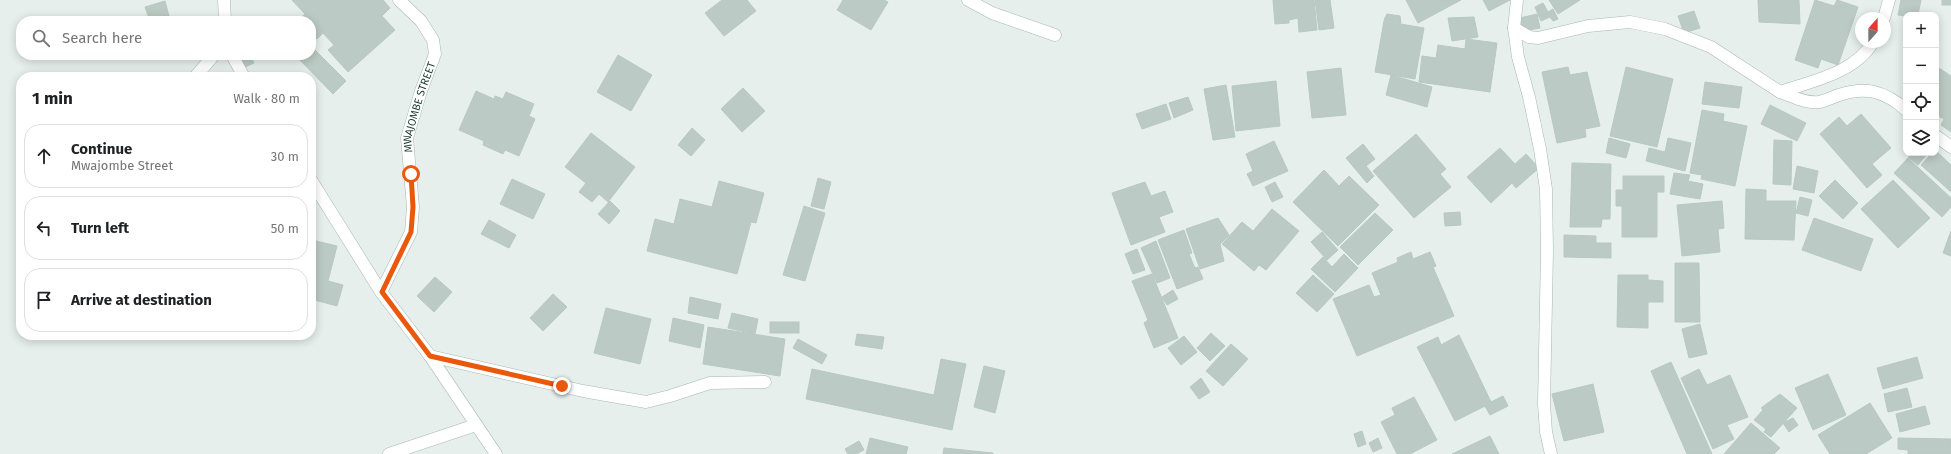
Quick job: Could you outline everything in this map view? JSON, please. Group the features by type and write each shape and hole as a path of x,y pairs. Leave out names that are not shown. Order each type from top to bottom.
{"street":[{"path":"224,0 225,16"},
{"name":"MWAJOMBE STREET","path":"382,292 411,232 413,207 407,138 421,91 435,54 433,40 421,21 399,0"},
{"path":"968,0 992,13 1055,35"},
{"path":"1517,0 1514,28 1518,57 1530,98 1539,141 1546,189 1548,251 1544,404 1546,432 1551,454"},
{"path":"1886,12 1889,0"},
{"path":"1514,28 1529,37 1538,38 1588,26 1630,22 1665,29 1711,47 1780,92 1807,101 1819,102 1851,90 1866,89 1883,94 1903,107"},
{"path":"1780,92 1842,70 1855,61 1869,48"},
{"path":"199,72 210,60"},
{"path":"235,60 241,72"},
{"path":"1939,138 1951,146"},
{"path":"316,188 382,292 430,356 496,454"},
{"path":"430,356 583,391 646,402 710,383 765,382"},
{"path":"390,454 476,425"}],"building":[{"path":"292,0 383,0 390,8 382,16 395,30 348,72 328,50 334,45 323,33 317,39 316,38 316,16 303,16 305,14"},
{"path":"722,0 747,0 756,11 724,36 705,13"},
{"path":"843,0 884,0 888,2 871,30 837,10"},
{"path":"1273,0 1314,0 1317,30 1299,32 1298,18 1289,20 1289,23 1275,24"},
{"path":"1315,0 1330,0 1334,28 1319,30"},
{"path":"1406,0 1461,0 1418,23"},
{"path":"1483,0 1510,0 1489,11"},
{"path":"1549,0 1580,0 1558,14"},
{"path":"1758,0 1799,0 1800,24 1759,22"},
{"path":"1815,0 1834,6 1837,0 1858,7 1855,12 1838,65 1821,59 1818,68 1795,60"},
{"path":"1901,0 1921,0 1919,12 1903,12 1903,16 1898,15"},
{"path":"1942,0 1951,0 1951,5 1942,5"},
{"path":"165,1 169,16 148,16 145,7"},
{"path":"1543,3 1548,12 1553,9 1558,19 1553,21 1550,17 1541,21 1535,7"},
{"path":"1694,11 1700,28 1684,33 1678,16"},
{"path":"1387,14 1400,16 1401,23 1384,20"},
{"path":"1537,14 1540,28 1523,31 1520,18"},
{"path":"1474,17 1478,37 1452,41 1448,18"},
{"path":"1384,21 1424,28 1415,79 1375,72"},
{"path":"1466,39 1497,43 1490,92 1419,82 1422,56 1436,58 1438,45 1465,49"},
{"path":"316,51 346,81 333,94 316,77 316,72 312,72 300,60 316,60"},
{"path":"618,55 652,75 631,111 597,92"},
{"path":"239,60 252,60 254,63 243,68"},
{"path":"1568,67 1570,75 1587,72 1600,126 1585,129 1586,137 1557,143 1542,72"},
{"path":"1626,67 1673,79 1657,147 1610,136"},
{"path":"1341,68 1346,115 1312,118 1307,72"},
{"path":"1939,68 1951,76 1951,132 1941,125 1944,119 1939,116"},
{"path":"1391,75 1432,87 1427,107 1386,95"},
{"path":"1276,81 1280,126 1236,131 1232,86"},
{"path":"1705,82 1742,87 1739,108 1702,104"},
{"path":"1226,85 1235,137 1213,140 1204,89"},
{"path":"743,88 765,111 742,132 721,109"},
{"path":"476,91 494,99 495,96 503,99 506,92 534,104 529,116 535,119 519,156 505,150 503,154 483,145 484,141 459,130"},
{"path":"1188,97 1193,110 1174,118 1169,103"},
{"path":"1166,104 1171,119 1142,129 1136,114"},
{"path":"1770,105 1806,123 1797,141 1761,124"},
{"path":"1702,110 1724,114 1723,121 1747,126 1735,186 1701,179 1702,175 1690,173"},
{"path":"1861,114 1891,148 1872,164 1882,175 1867,188 1820,134 1839,117 1847,126"},
{"path":"692,128 705,140 691,156 678,145"},
{"path":"591,133 635,167 608,202 599,194 592,202 579,192 586,183 565,167"},
{"path":"1416,134 1446,169 1440,174 1451,187 1414,218 1373,171"},
{"path":"1609,138 1630,144 1626,158 1606,153"},
{"path":"1668,138 1691,143 1685,171 1646,161 1649,148 1665,152"},
{"path":"1774,140 1792,141 1791,185 1773,184"},
{"path":"1274,141 1288,171 1253,186 1247,174 1253,171 1246,154"},
{"path":"1363,144 1375,159 1366,166 1374,176 1367,183 1346,158"},
{"path":"1500,148 1515,164 1526,154 1539,168 1516,188 1512,183 1491,203 1467,177"},
{"path":"1939,154 1951,165 1951,192 1921,165 1929,156 1939,156"},
{"path":"1909,156 1926,156 1918,165 1908,157"},
{"path":"1908,158 1951,198 1951,207 1942,217 1894,173"},
{"path":"1572,163 1611,164 1610,219 1602,219 1601,227 1570,227"},
{"path":"1797,166 1818,171 1814,193 1793,189"},
{"path":"1324,170 1339,186 1349,176 1379,205 1338,246 1293,202"},
{"path":"1674,173 1690,175 1688,181 1703,184 1700,199 1670,194"},
{"path":"1623,176 1664,176 1664,192 1657,192 1657,237 1622,237 1622,206 1616,206 1616,190 1623,190"},
{"path":"818,178 831,182 824,209 811,206"},
{"path":"512,179 545,194 533,219 500,204"},
{"path":"1835,180 1858,203 1843,219 1819,196"},
{"path":"1893,180 1930,218 1898,248 1861,209"},
{"path":"719,181 764,193 756,223 751,222 737,274 647,251 655,219 674,224 680,199 712,207"},
{"path":"1145,182 1151,196 1165,191 1173,212 1159,217 1165,232 1131,245 1112,193"},
{"path":"1275,182 1283,197 1272,202 1265,187"},
{"path":"1746,189 1766,190 1766,201 1796,201 1794,240 1745,239"},
{"path":"1800,197 1812,200 1808,216 1796,213"},
{"path":"610,201 620,211 609,224 598,214"},
{"path":"1722,201 1724,228 1718,229 1720,252 1682,256 1677,205"},
{"path":"804,206 825,213 805,281 783,275"},
{"path":"1272,209 1299,231 1266,270 1259,265 1254,271 1222,244 1242,222 1253,231"},
{"path":"1460,212 1461,225 1445,226 1444,213"},
{"path":"1375,213 1393,230 1358,265 1340,247"},
{"path":"1218,218 1229,235 1220,244 1224,261 1200,269 1186,229"},
{"path":"1814,218 1873,239 1861,271 1802,250"},
{"path":"489,220 516,235 509,248 481,234"},
{"path":"1184,230 1192,253 1189,254 1195,268 1198,267 1203,279 1177,289 1158,240"},
{"path":"1951,231 1951,256 1943,253"},
{"path":"1322,232 1338,250 1327,260 1311,242"},
{"path":"1564,235 1596,236 1596,243 1611,243 1611,258 1564,257"},
{"path":"316,241 337,246 328,281 343,285 337,306 316,300"},
{"path":"1156,241 1170,278 1157,283 1141,248"},
{"path":"1137,249 1145,270 1133,274 1125,254"},
{"path":"1411,252 1413,259 1430,252 1436,266 1433,267 1454,316 1357,356 1333,299 1369,285 1374,297 1381,295 1372,273 1398,262 1397,258"},
{"path":"1344,254 1358,268 1335,292 1311,269 1323,257 1332,267"},
{"path":"1675,263 1699,263 1700,322 1675,322"},
{"path":"1152,274 1178,338 1154,348 1144,323 1148,320 1132,281"},
{"path":"1313,275 1334,294 1317,312 1296,293"},
{"path":"1618,275 1648,275 1648,280 1663,281 1663,302 1648,302 1648,328 1617,327"},
{"path":"435,277 452,292 434,312 417,296"},
{"path":"1173,290 1178,299 1167,305 1162,297"},
{"path":"553,294 567,307 543,331 530,318"},
{"path":"690,297 721,304 718,319 688,313"},
{"path":"606,308 651,319 640,364 594,353"},
{"path":"732,313 758,319 755,334 728,328"},
{"path":"673,318 704,325 700,348 669,341"},
{"path":"770,322 799,322 799,333 770,333"},
{"path":"1700,324 1707,354 1689,358 1682,329"},
{"path":"708,327 785,339 780,376 703,364"},
{"path":"1211,333 1225,346 1210,361 1197,348"},
{"path":"857,334 884,337 882,349 855,345"},
{"path":"1459,335 1491,402 1503,396 1508,406 1490,415 1485,406 1455,421 1417,347 1438,337 1441,345"},
{"path":"1184,336 1197,352 1181,365 1168,348"},
{"path":"798,339 827,355 822,364 793,348"},
{"path":"1231,344 1248,359 1223,386 1206,371"},
{"path":"1917,357 1923,378 1883,389 1877,368"},
{"path":"941,359 966,364 952,430 806,399 812,369 934,395"},
{"path":"1671,362 1712,454 1687,454 1651,371"},
{"path":"984,366 1005,371 995,413 974,407"},
{"path":"1699,369 1707,385 1730,375 1748,417 1727,425 1734,439 1713,449 1681,378"},
{"path":"1828,374 1846,415 1813,430 1795,388"},
{"path":"1201,378 1210,392 1199,399 1190,387"},
{"path":"1593,384 1604,432 1564,441 1552,394"},
{"path":"1907,388 1912,407 1888,412 1884,394"},
{"path":"1780,394 1797,408 1771,437 1764,432 1766,429 1754,420 1763,410 1761,408"},
{"path":"1414,397 1437,440 1410,454 1397,454 1381,422 1395,415 1392,408"},
{"path":"1870,403 1892,438 1866,454 1830,454 1818,435"},
{"path":"1925,406 1930,424 1900,432 1896,414"},
{"path":"1793,418 1798,425 1789,432 1783,423"},
{"path":"1751,423 1780,448 1774,454 1724,454"},
{"path":"1362,431 1366,444 1358,447 1354,434"},
{"path":"1490,436 1499,454 1452,454"},
{"path":"870,438 908,447 906,454 866,454"},
{"path":"1378,438 1382,448 1373,452 1369,443"},
{"path":"1898,438 1951,439 1951,454 1908,454 1908,450 1898,449"},
{"path":"859,441 864,450 856,454 848,454 845,449"},
{"path":"944,448 993,453 993,454 943,454"}],"route":[{"path":"411,174 413,207 411,232 399,254 382,292 430,356 562,386"}]}
